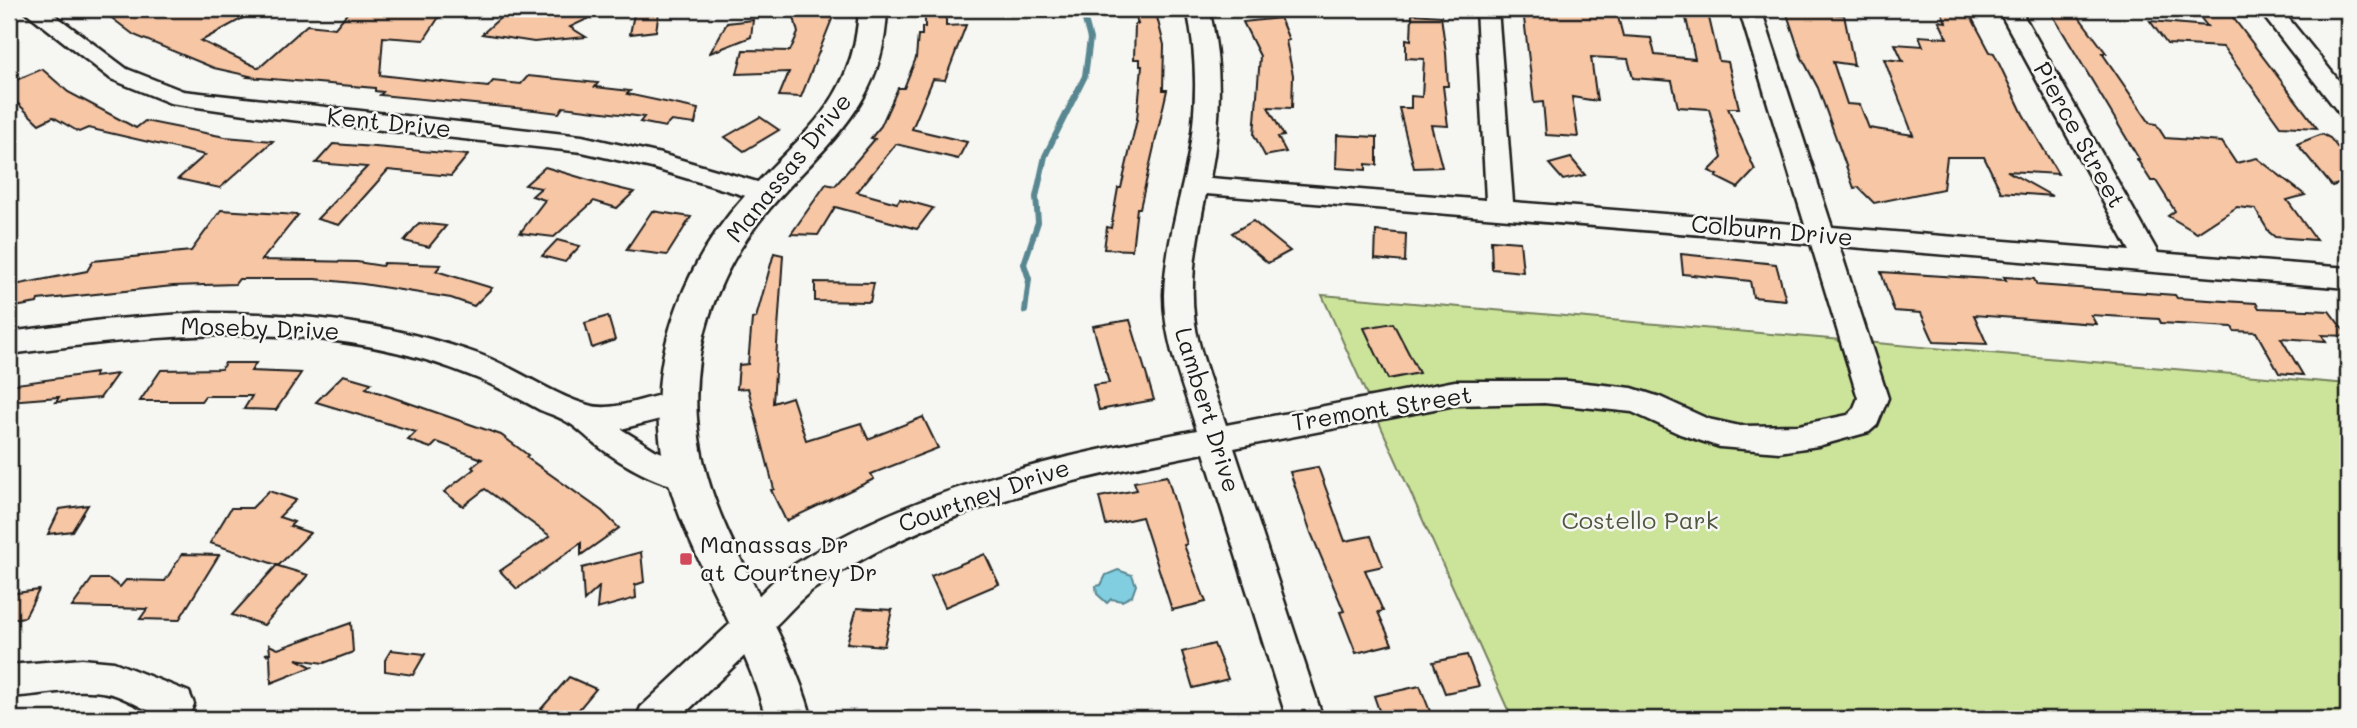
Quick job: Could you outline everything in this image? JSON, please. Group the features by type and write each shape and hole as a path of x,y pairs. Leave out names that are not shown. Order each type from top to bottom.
{"main road":[{"name":"Manassas Drive","path":"789,719 774,671 753,623 704,528 687,476 678,440 677,404 683,347 691,316 709,273 731,235 848,100 871,52 873,9"}],"street":[{"name":"Kent Drive","path":"33,9 119,74 179,98 390,124 556,140 655,161 766,193"},
{"name":"Lambert Drive","path":"1198,9 1207,59 1208,85 1195,185 1177,273 1177,305 1184,342 1305,719"},
{"path":"1487,9 1500,209"},
{"name":"Tremont Street","path":"1214,438 1455,393 1507,392 1633,400 1657,408 1700,429 1730,438 1761,442 1790,440 1858,424 1866,417 1873,398 1750,9"},
{"name":"Pierce Street","path":"2008,9 2149,261"},
{"path":"2269,9 2348,108"},
{"name":"Colburn Drive","path":"1195,185 2348,278"},
{"name":"Moseby Drive","path":"9,344 151,326 198,324 320,328 384,338 449,355 502,376 581,415 616,444 655,465 687,476"},
{"name":"Moseby Drive","path":"581,415 604,419 677,404"},
{"name":"Courtney Drive","path":"654,719 803,578 864,540 918,516 1052,471 1214,438"},
{"path":"9,681 82,675 114,678 176,704"}],"green space":[{"name":"Costello Park","path":"1322,295 2348,384 2348,719 1512,719"}],"water":[{"path":"1118,570 1132,575 1136,585 1132,596 1122,601 1111,599 1107,603 1097,594 1096,586 1101,585 1106,575"}],"building":[{"path":"100,9 225,9 245,17 201,41 259,68 307,25 335,28 349,11 441,14 424,40 383,37 380,75 488,87 493,81 521,84 528,76 598,83 595,87 630,91 627,94 698,109 695,124 671,121 665,127 640,122 644,117 563,107 559,113 380,95 383,92 375,91 375,88 248,77 250,76 214,68 134,35"},
{"path":"510,9 608,9 570,27 586,37 534,42 482,34"},
{"path":"792,9 829,9 832,19 801,97 779,96 789,72 737,74 743,50 790,51 798,33"},
{"path":"925,9 946,9 946,26 966,25 945,80 933,79 912,129 967,142 958,159 896,144 857,192 897,203 900,199 933,208 917,229 835,207 818,235 791,234 826,184 835,186 875,139 871,138 881,126 898,88 904,88 916,58 918,35 922,35 922,27 925,27"},
{"path":"1133,9 1155,9 1164,45 1163,90 1167,90 1140,208 1137,208 1132,250 1104,249 1107,227 1111,228 1118,188 1121,188 1137,119 1142,66 1140,59 1134,59 1135,24 1138,24"},
{"path":"1530,9 1616,9 1623,36 1651,38 1655,55 1695,59 1684,9 1707,9 1719,61 1728,62 1739,108 1728,108 1755,170 1738,188 1709,171 1722,158 1709,109 1678,107 1672,81 1633,78 1628,59 1591,57 1597,101 1572,97 1578,137 1546,135 1543,102 1534,103 1524,18 1532,18"},
{"path":"1940,9 1967,9 1990,52 1994,53 2023,114 2058,174 2007,171 2052,196 2001,192 1984,157 1947,157 1943,189 1874,203 1858,187 1854,188 1818,88 1801,56 1786,11 1844,15 1854,65 1833,62 1847,104 1860,105 1869,128 1913,135 1884,59 1903,61 1895,44 1923,46 1919,36 1947,38 1939,21 1946,22"},
{"path":"2049,9 2073,9 2106,53 2102,53 2150,123 2156,124 2165,138 2222,142 2236,163 2257,158 2305,195 2287,200 2316,240 2275,237 2255,209 2237,207 2197,233 2168,216 2175,211 2156,181 2151,181 2137,159"},
{"path":"659,12 656,31 630,34 634,14"},
{"path":"2197,13 2231,15 2317,128 2280,126 2223,47 2167,44 2150,21 2207,26"},
{"path":"1412,14 1441,16 1446,53 1448,86 1443,86 1448,126 1431,125 1442,167 1414,168 1399,108 1411,108 1411,96 1422,97 1424,59 1406,58 1406,39 1411,40"},
{"path":"1280,18 1289,40 1286,41 1293,75 1292,108 1268,107 1284,136 1278,137 1286,152 1265,156 1254,135 1260,56 1243,22"},
{"path":"753,20 751,37 710,53 727,23"},
{"path":"42,69 68,92 136,128 145,121 225,137 273,141 220,188 178,179 205,155 88,128 79,132 53,117 39,124 9,95 9,83"},
{"path":"760,117 779,130 744,151 725,137"},
{"path":"2322,134 2330,138 2348,161 2348,181 2332,186 2297,144"},
{"path":"1337,135 1377,137 1377,165 1366,164 1366,170 1336,168"},
{"path":"333,144 468,155 451,176 388,170 339,225 317,219 367,167 316,163"},
{"path":"1571,158 1585,175 1563,180 1549,164"},
{"path":"545,167 634,192 617,208 594,201 554,237 520,233 545,200 532,196 541,188 525,185"},
{"path":"221,210 298,215 262,260 357,262 382,266 384,263 441,265 436,271 492,288 474,306 451,298 363,284 315,279 239,279 235,284 173,286 38,300 37,303 9,308 9,286 87,271 93,261 191,251"},
{"path":"652,211 691,217 667,255 626,250"},
{"path":"1253,221 1290,251 1268,263 1232,233"},
{"path":"419,223 446,226 429,247 404,241"},
{"path":"1376,231 1406,234 1405,262 1375,259"},
{"path":"557,240 580,246 565,262 542,256"},
{"path":"1491,240 1520,242 1523,272 1492,269"},
{"path":"774,253 783,255 773,403 792,397 806,440 861,423 868,439 923,417 938,448 871,474 874,479 786,521 771,490 774,489 748,388 737,389 739,365 748,364 752,319 756,318"},
{"path":"1681,254 1776,264 1786,300 1753,297 1750,281 1683,274"},
{"path":"1881,272 2006,280 2004,277 2034,279 2037,285 2256,303 2259,308 2329,311 2348,336 2322,335 2326,341 2281,338 2303,375 2279,373 2256,332 2234,331 2232,327 2161,323 2159,319 2091,315 2096,324 1974,315 1987,344 1934,342 1921,313 1894,311"},
{"path":"815,282 874,283 870,302 815,301"},
{"path":"608,316 615,340 592,348 585,323"},
{"path":"1130,320 1154,400 1099,410 1093,385 1109,383 1093,326"},
{"path":"1393,323 1419,373 1388,379 1364,328"},
{"path":"225,363 256,363 251,371 301,373 276,410 244,409 252,396 205,396 201,401 140,401 161,370 221,369"},
{"path":"96,373 94,377 117,374 100,398 56,402 59,397 9,401 9,385"},
{"path":"343,375 371,383 366,388 501,435 528,455 526,457 602,511 619,528 581,555 581,543 517,589 500,571 550,536 485,489 463,506 444,492 474,469 472,467 482,459 437,442 431,448 408,440 416,432 316,402"},
{"path":"1318,467 1345,541 1371,536 1383,566 1365,570 1383,611 1378,612 1392,644 1356,653 1340,612 1344,611 1311,533 1290,472"},
{"path":"1167,476 1187,544 1184,545 1206,602 1172,610 1142,517 1106,525 1099,497 1137,490 1134,482"},
{"path":"269,491 296,500 279,517 294,522 290,526 310,533 278,566 308,575 264,625 232,615 277,565 210,543 231,508 252,508"},
{"path":"88,505 72,531 48,534 60,509"},
{"path":"641,552 644,582 635,585 636,598 597,609 599,587 584,601 582,568"},
{"path":"182,554 219,555 179,620 140,619 147,609 72,607 92,579 109,579 120,587 126,580 165,581"},
{"path":"985,554 999,584 945,607 931,576"},
{"path":"39,590 25,617 9,619 9,594"},
{"path":"857,608 892,610 884,646 847,643"},
{"path":"351,623 353,652 324,663 296,659 312,667 271,683 270,655 265,654 270,653 269,645 278,649"},
{"path":"1214,644 1228,679 1193,688 1182,652"},
{"path":"391,650 425,654 413,675 385,671 385,660"},
{"path":"1467,655 1479,686 1445,693 1433,662"},
{"path":"569,677 596,689 571,719 561,719 541,709"},
{"path":"1420,686 1433,719 1382,719 1374,696"}],"waterway":[{"path":"1025,311 1029,279 1024,264 1038,222 1036,197 1045,156 1085,76 1090,39 1082,9"}],"place":[{"name":"Manassas Dr at Courtney Dr","path":"686,559"}]}
